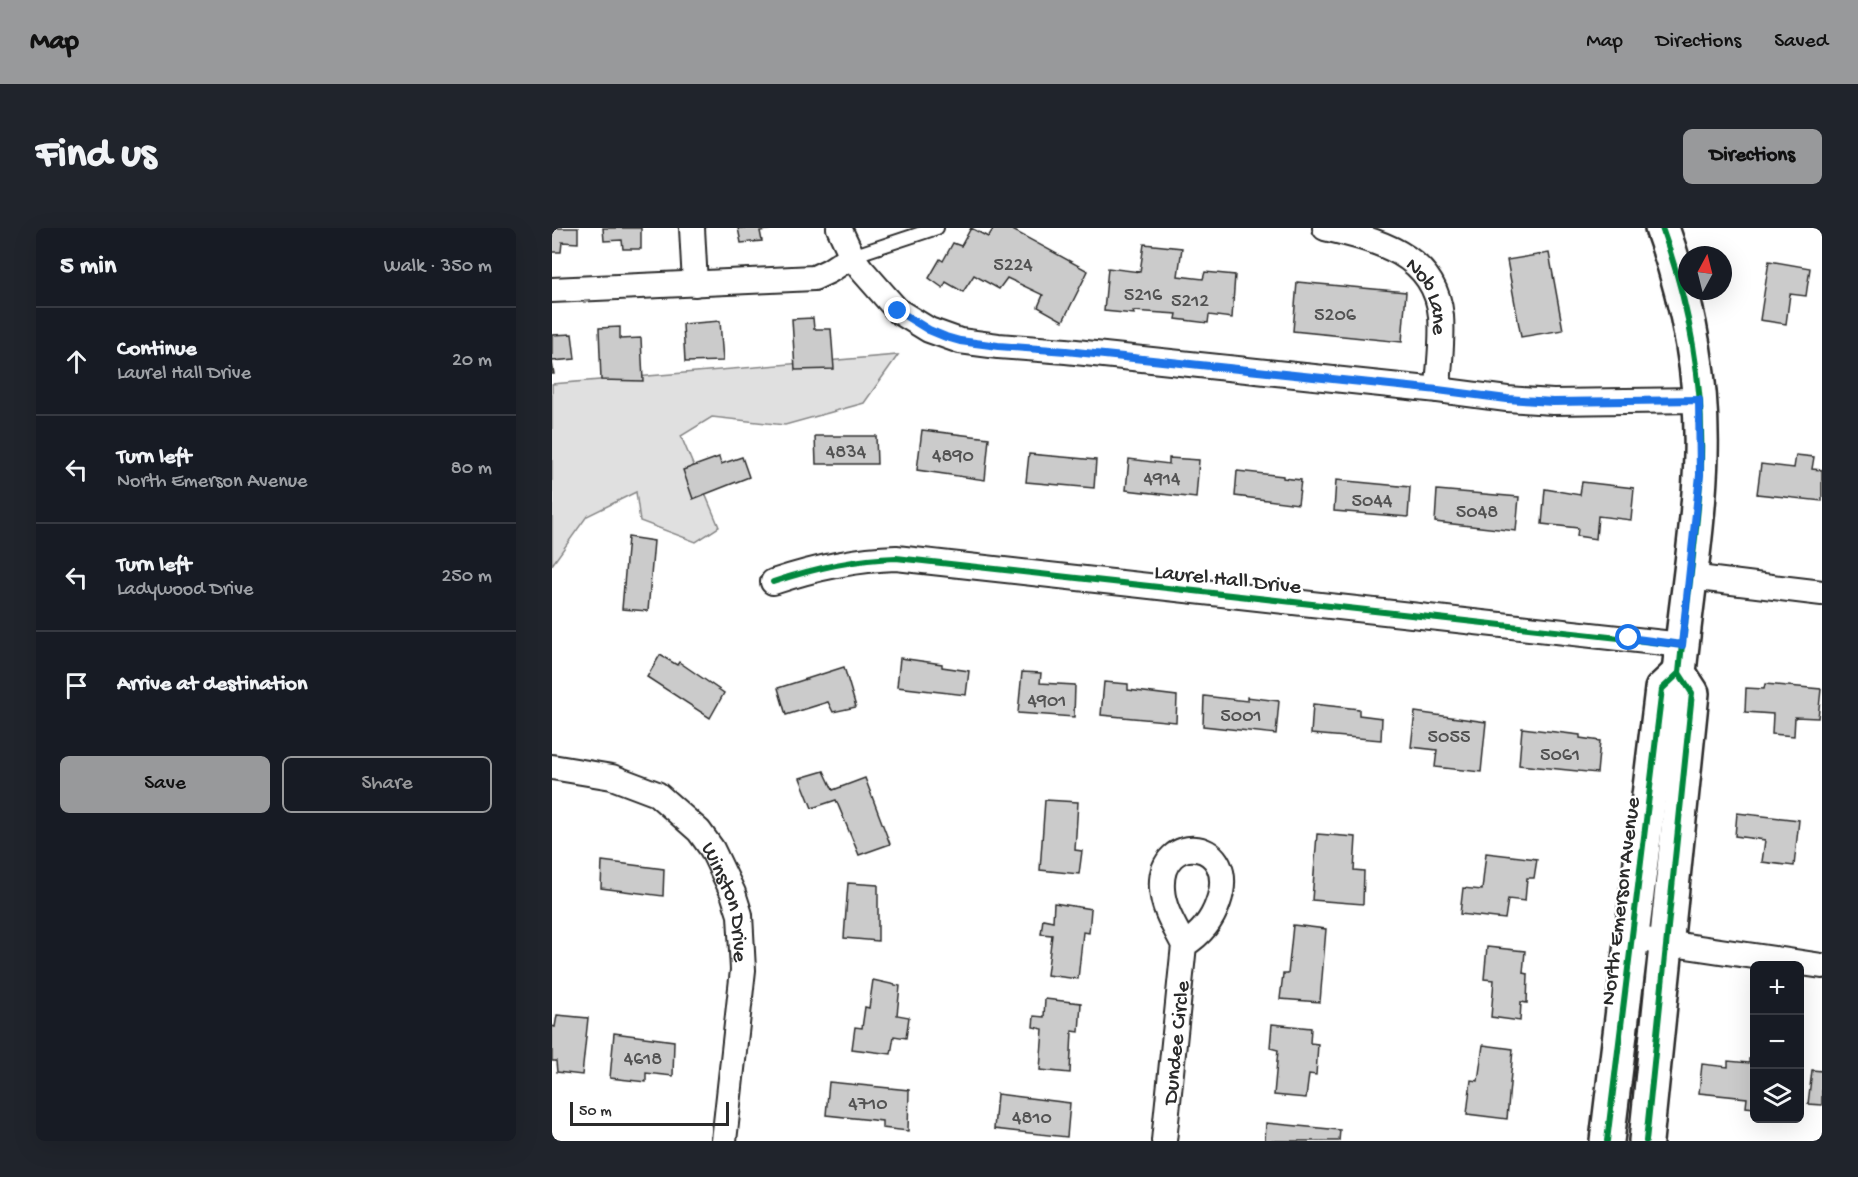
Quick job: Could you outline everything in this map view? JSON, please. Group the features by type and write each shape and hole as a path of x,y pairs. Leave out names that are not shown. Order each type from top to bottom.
{"main road":[{"path":"1646,1141 1692,693 1680,659 1700,475 1699,400 1689,320 1665,228"},
{"name":"North Emerson Avenue","path":"1607,1141 1662,689 1680,659"}],"street":[{"path":"692,228 695,284"},
{"path":"839,228 852,255 898,311 929,330 960,341 1507,399 1553,402 1699,400"},
{"name":"Nob Lane","path":"1325,228 1383,245 1403,254 1428,277 1437,296 1441,315 1438,390"},
{"path":"557,290 814,278 852,255"},
{"name":"Laurel Hall Drive","path":"773,582 833,566 896,558 1680,659"},
{"path":"1690,577 1822,593"},
{"name":"Winston Drive","path":"552,767 612,777 657,794 699,831 712,849 733,893 740,915 743,970 724,1141"},
{"path":"1632,938 1822,966"},
{"name":"Dundee Circle","path":"1164,1141 1184,945"}],"lane":[{"path":"852,255 937,228"}],"shaded area":[{"path":"898,355 864,403 785,425 712,417 681,436 719,527 696,542 640,521 636,492 587,516 552,565 552,384"}],"building":[{"path":"552,228 578,228 578,243 562,242 561,252 552,252"},
{"path":"603,228 641,228 641,249 623,249 622,240 604,241"},
{"path":"738,228 779,228 760,231 762,241 741,243"},
{"path":"971,228 988,237 994,228 1009,228 1088,271 1063,321 1038,307 1043,295 1007,278 999,289 974,275 963,292 946,282 943,288 929,278 940,259 943,261 953,243 961,246"},
{"path":"1144,244 1182,248 1178,276 1203,279 1205,272 1235,275 1232,318 1209,315 1208,323 1176,319 1177,314 1104,311 1108,268 1140,272"},
{"path":"1549,253 1563,330 1521,337 1507,260"},
{"path":"1769,261 1810,268 1806,296 1790,294 1786,324 1760,320"},
{"path":"1297,282 1406,292 1402,342 1293,331"},
{"path":"813,318 814,329 831,329 834,369 795,370 792,319"},
{"path":"720,321 723,361 685,362 683,324"},
{"path":"620,327 620,339 641,338 643,381 601,380 599,328"},
{"path":"572,334 575,359 552,361 552,335"},
{"path":"922,430 989,438 985,480 917,470"},
{"path":"815,436 876,436 877,464 816,464"},
{"path":"1029,454 1096,460 1094,488 1026,482"},
{"path":"1796,455 1814,457 1812,469 1822,470 1822,501 1757,494 1761,464 1794,468"},
{"path":"719,457 721,464 742,457 749,477 693,499 683,470"},
{"path":"1169,458 1199,460 1196,498 1126,490 1129,459 1169,464"},
{"path":"1237,471 1301,480 1298,504 1235,496"},
{"path":"1336,480 1410,487 1408,517 1334,511"},
{"path":"1582,482 1634,488 1631,520 1598,516 1596,539 1577,536 1578,528 1542,524 1545,489 1580,495"},
{"path":"1437,490 1519,497 1516,531 1435,522"},
{"path":"628,537 654,541 648,611 622,609"},
{"path":"660,655 677,665 679,662 724,693 710,718 647,677"},
{"path":"900,658 942,664 942,667 969,671 966,695 897,687"},
{"path":"844,667 856,707 833,712 828,702 786,715 778,688"},
{"path":"1022,672 1041,673 1040,683 1075,685 1074,717 1018,713"},
{"path":"1104,682 1128,684 1128,690 1177,696 1176,722 1101,715"},
{"path":"1765,684 1821,689 1818,718 1795,717 1794,736 1772,734 1773,714 1745,712 1746,688 1764,689"},
{"path":"1204,696 1247,701 1247,697 1279,701 1276,734 1203,726"},
{"path":"1313,704 1359,709 1359,715 1382,718 1381,740 1311,734"},
{"path":"1415,712 1486,722 1481,772 1435,767 1437,750 1411,747"},
{"path":"1522,728 1580,735 1580,738 1600,741 1597,773 1519,765"},
{"path":"824,771 833,790 865,778 890,844 859,855 836,800 812,808 800,778"},
{"path":"1045,800 1078,802 1075,850 1082,851 1079,874 1040,870"},
{"path":"1737,813 1799,820 1794,866 1762,862 1765,840 1735,836"},
{"path":"1317,834 1356,837 1354,870 1364,871 1363,904 1312,900"},
{"path":"1486,853 1537,859 1534,878 1527,878 1525,901 1508,899 1505,919 1460,914 1463,888 1482,890"},
{"path":"602,861 664,869 663,896 601,888"},
{"path":"848,883 878,885 878,941 844,938"},
{"path":"1054,903 1091,909 1089,933 1083,932 1078,979 1047,975 1052,935 1041,934 1043,919 1053,921"},
{"path":"1293,925 1326,929 1320,1002 1280,999 1283,974 1288,974"},
{"path":"1487,947 1525,951 1523,973 1528,974 1527,1003 1521,1002 1520,1021 1491,1017 1494,980 1484,979"},
{"path":"873,980 900,986 897,1015 909,1017 906,1038 894,1036 891,1054 852,1049 855,1027 862,1028 865,1007 869,1008"},
{"path":"1045,999 1081,1003 1079,1032 1072,1031 1070,1073 1040,1070 1043,1029 1033,1027 1034,1016 1044,1017"},
{"path":"557,1015 588,1018 582,1075 557,1072 556,1061 552,1061 552,1026 555,1027"},
{"path":"1272,1024 1311,1028 1310,1043 1318,1044 1316,1075 1309,1074 1306,1098 1274,1095 1278,1050 1270,1048"},
{"path":"614,1033 674,1041 673,1076 646,1073 646,1082 610,1078"},
{"path":"1483,1045 1513,1049 1507,1119 1467,1114 1471,1080 1478,1081"},
{"path":"1749,1059 1750,1108 1746,1107 1747,1098 1699,1093 1702,1064 1728,1067 1728,1061 1749,1063"},
{"path":"1812,1070 1822,1071 1822,1105 1808,1104"},
{"path":"829,1082 909,1090 908,1131 882,1128 882,1121 826,1115"},
{"path":"997,1094 1070,1103 1067,1137 994,1129"},
{"path":"1266,1123 1340,1130 1339,1141 1265,1141"}],"cycle path":[{"path":"1646,1141 1692,693 1679,673 1695,537 1701,455 1699,397 1692,340 1679,283 1662,228"},
{"path":"773,582 833,566 865,560 896,558 1682,645"},
{"path":"1607,1141 1662,689 1679,673"}],"route":[{"path":"898,311 929,330 975,344 1066,351 1507,399 1553,402 1699,400 1700,475 1682,645 1629,638"}]}
